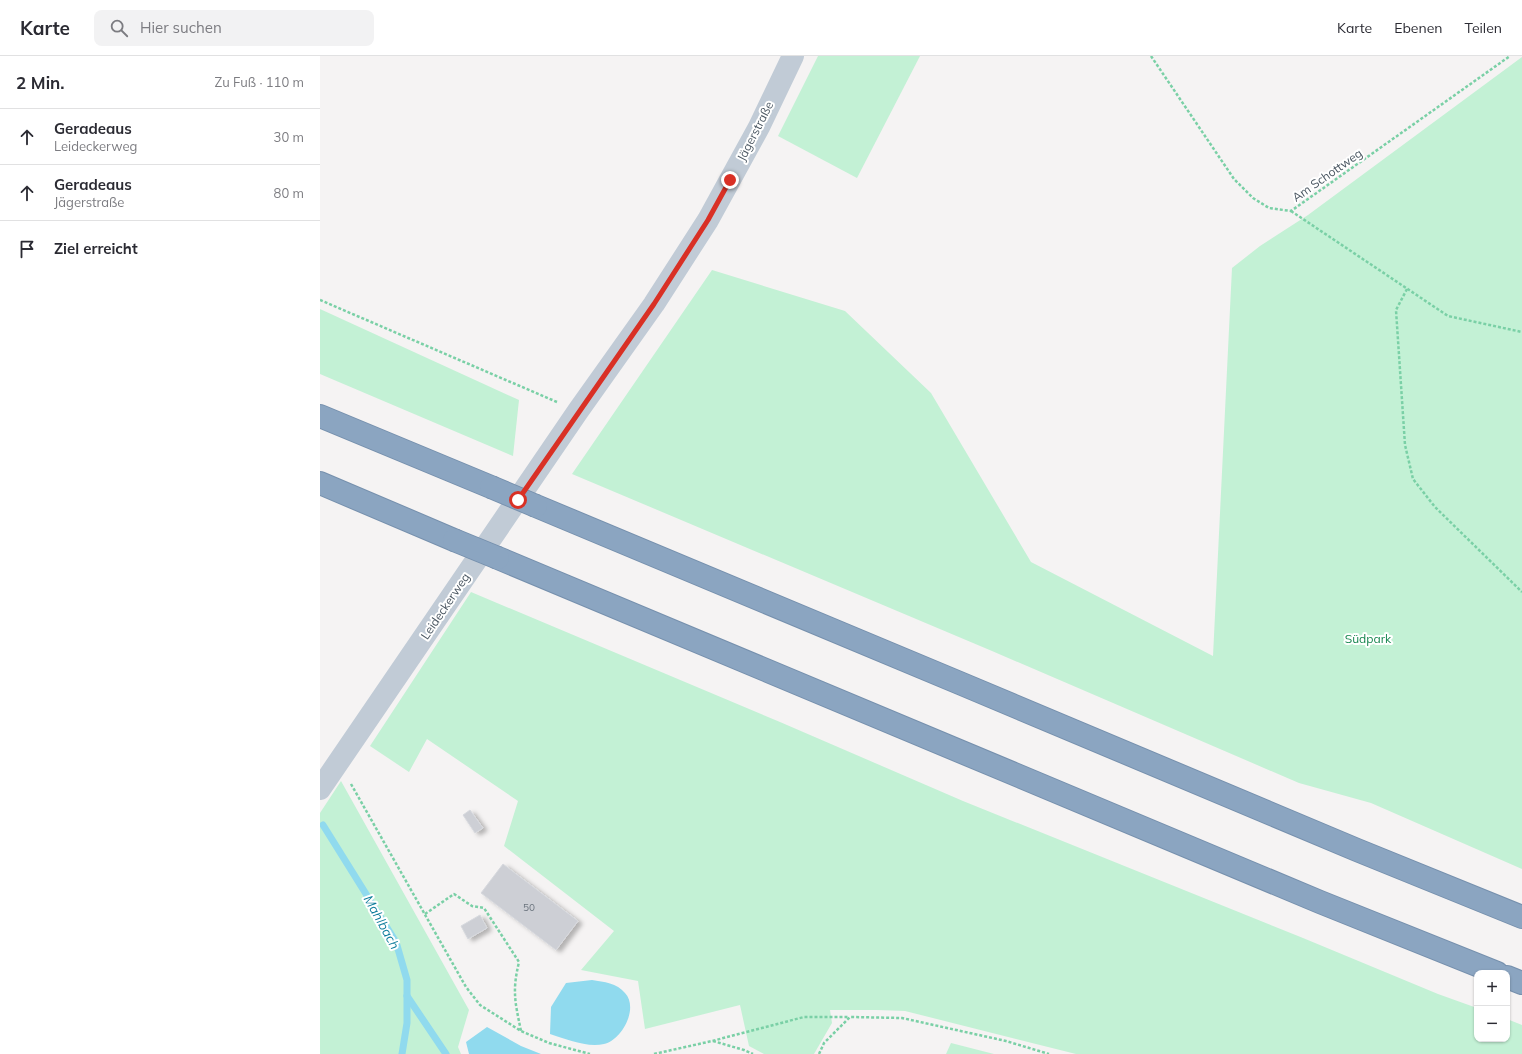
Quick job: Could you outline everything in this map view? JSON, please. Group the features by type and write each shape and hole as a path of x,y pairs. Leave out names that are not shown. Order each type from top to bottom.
{"highway":[{"path":"320,416 1357,850 1522,917"},
{"path":"320,483 1320,902 1490,970"},
{"path":"1510,978 1522,983"}],"street":[{"name":"Jägerstraße","path":"574,417 654,304 708,220 759,126 792,56"},
{"name":"Leideckerweg","path":"320,789 574,417"}],"path":[{"name":"Am Schottweg","path":"1151,56 1234,179 1253,198 1269,208 1291,211 1510,56"},
{"path":"1291,211 1448,316 1522,332"},
{"path":"1407,290 1396,310 1405,445 1413,479 1435,507 1522,592"},
{"path":"320,300 574,417"},
{"path":"339,763 466,987 480,1005 522,1031 549,1043 590,1054"},
{"path":"425,914 454,894 472,906 484,908 519,962 514,982 514,998 522,1031"},
{"path":"654,1054 712,1041 804,1017 902,1018 1006,1041 1049,1054"},
{"path":"819,1054 824,1043 850,1017"},
{"path":"712,1041 753,1054"}],"green space":[{"path":"818,56 920,56 857,178 778,136"},
{"name":"Südpark","path":"1522,57 1522,869 1371,803 1299,783 992,651 572,474 712,270 845,311 931,393 1031,562 1213,656 1232,268 1260,246 1308,215"},
{"path":"320,309 519,400 513,456 320,374"},
{"path":"471,592 963,801 1438,994 1474,1007 1474,1042 1510,1042 1510,1020 1522,1025 1522,1054 1076,1054 905,1011 830,1010 832,1023 814,1054 764,1054 749,1046 740,1005 645,1029 638,981 581,970 614,931 504,846 518,801 427,739 409,772 370,746"},
{"path":"341,781 469,1010 458,1047 461,1054 320,1054 320,813"},
{"path":"951,1043 994,1054 946,1054"}],"water":[{"path":"592,980 618,987 629,999 629,1015 622,1030 611,1041 597,1045 584,1044 550,1034 551,1007 566,983"},
{"path":"487,1027 521,1046 541,1054 469,1054 466,1042"}],"building":[{"path":"470,810 483,828 475,833 463,815"},
{"path":"503,864 578,921 556,950 481,893"},
{"path":"480,915 487,928 468,939 461,926"}],"waterway":[{"name":"Mahlbach","path":"323,825 396,942 407,980 407,1023 402,1054"},
{"path":"407,996 446,1054"}],"route":[{"path":"518,500 578,411 654,304 708,220 730,180"}]}
